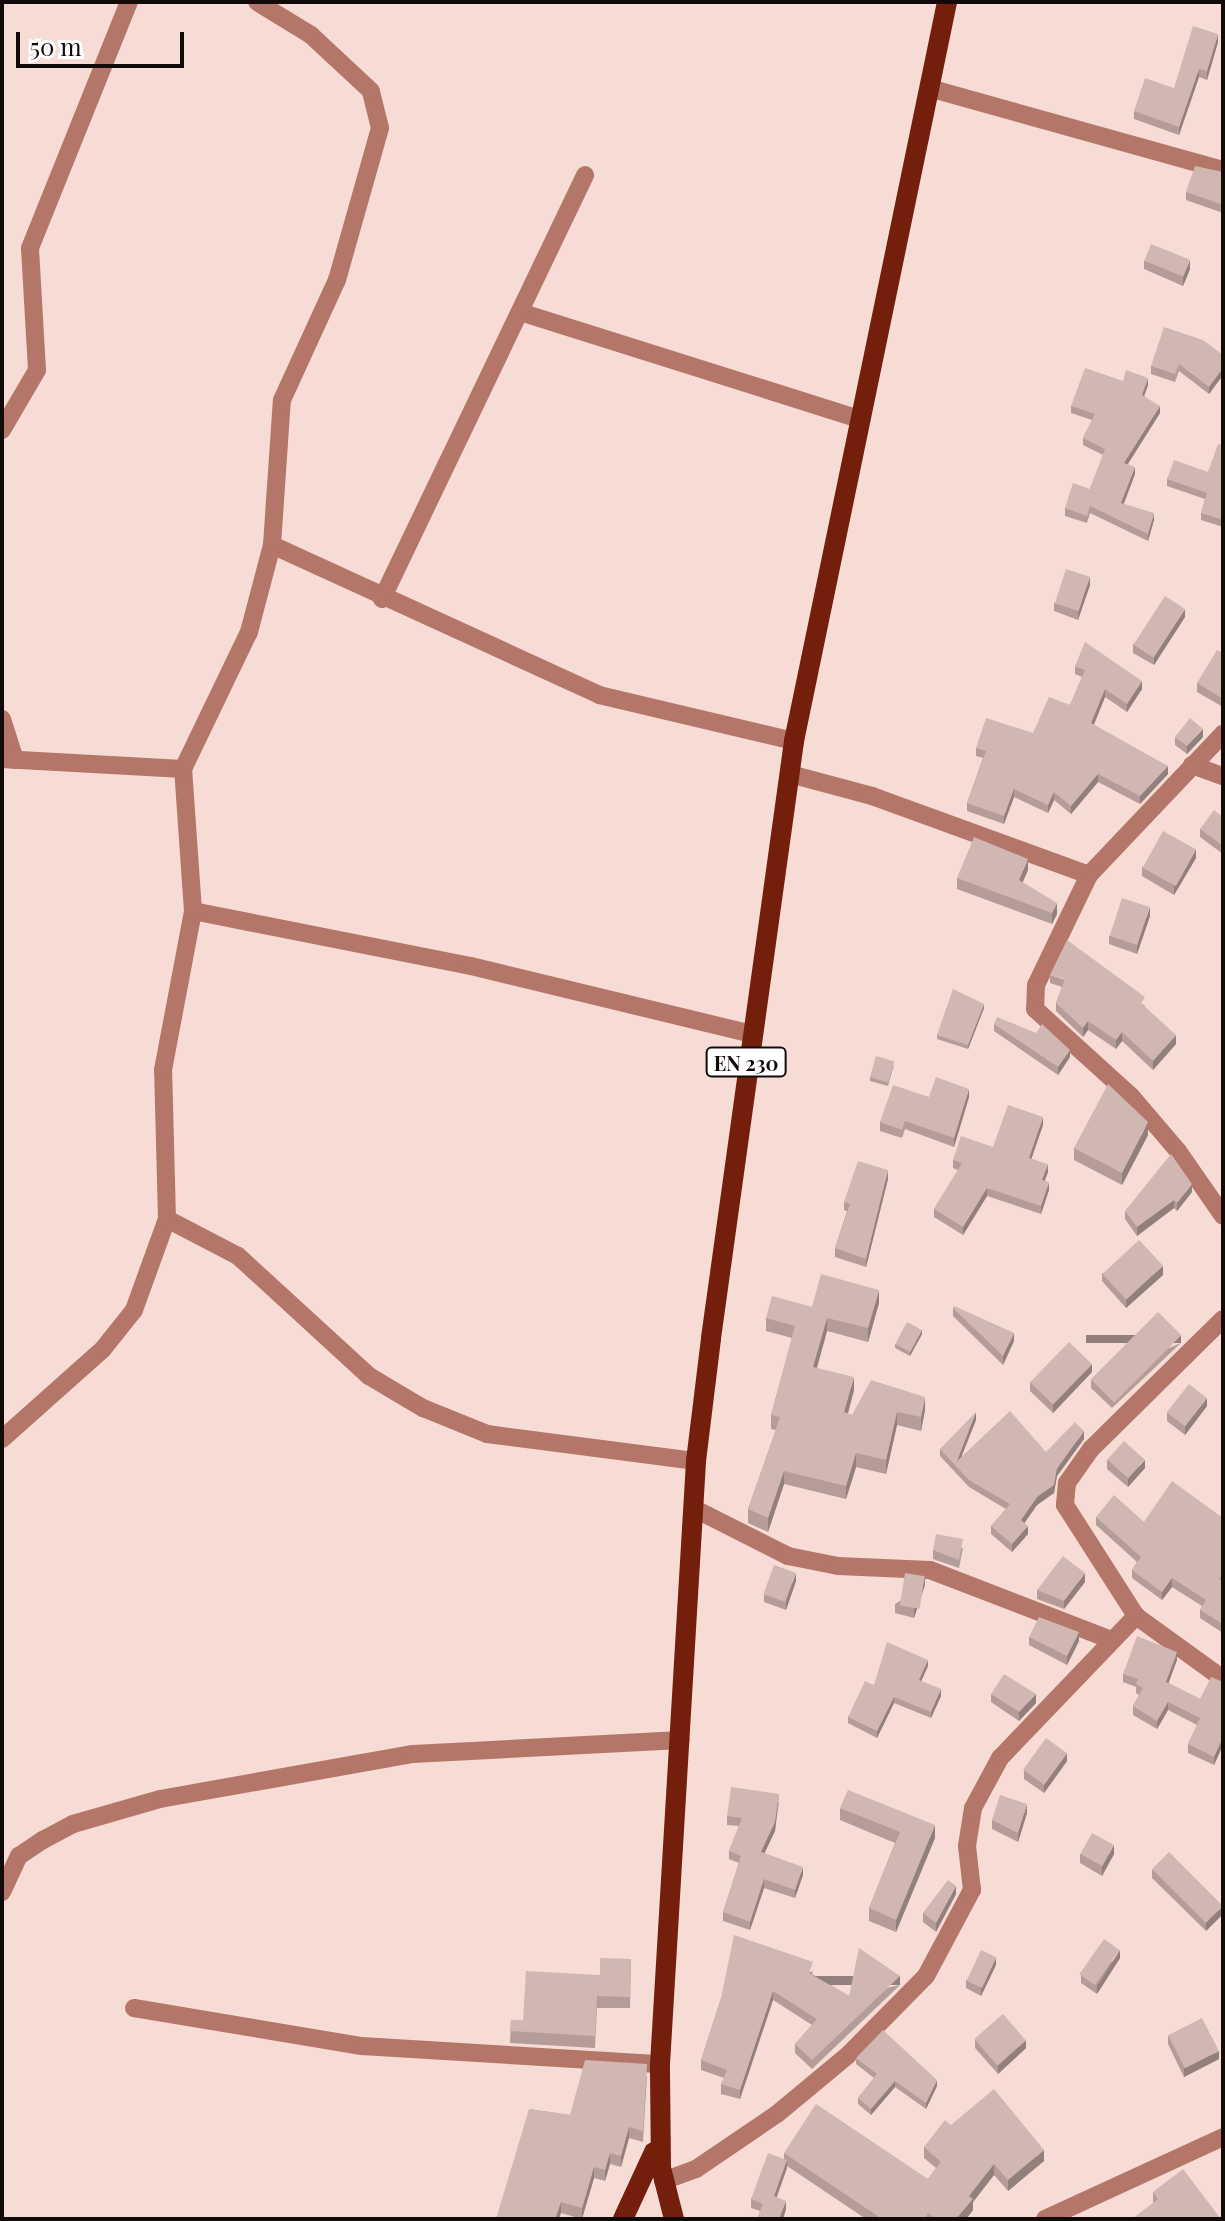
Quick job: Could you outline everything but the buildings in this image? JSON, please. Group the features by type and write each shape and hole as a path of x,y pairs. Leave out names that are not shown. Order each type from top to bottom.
{"main road":[{"name":"EN 230","path":"674,2219 663,2181 658,2137 660,2064 696,1461 749,1033 794,741 947,2"},
{"name":"EN 230","path":"623,2219 648,2174 658,2137"}],"street":[{"path":"2,430 37,370 30,248 129,2"},
{"path":"2,1439 103,1349 134,1310 167,1219 163,1070 193,911 183,769 249,632 272,545 282,400 337,280 380,128 371,91 311,35 257,2"},
{"path":"929,88 1223,170"},
{"path":"382,599 585,175"},
{"path":"520,312 860,419"},
{"path":"272,545 382,599 599,695 794,741"},
{"path":"2,719 8,759 183,769"},
{"path":"1223,734 1089,875 1036,985 1035,1009 1131,1096 1178,1151 1223,1216"},
{"path":"1192,765 1223,776"},
{"path":"790,774 872,796 1089,875"},
{"path":"193,911 471,966 749,1033"},
{"path":"167,1219 238,1256 369,1376 423,1408 487,1434 696,1461"},
{"path":"1223,1319 1091,1449 1063,1494 1078,1528 1136,1616 1223,1679"},
{"path":"695,1509 788,1556 811,1563 930,1570 1111,1640"},
{"path":"663,2181 696,2169 777,2114 848,2055 926,1976 972,1890 967,1846 973,1808 1000,1758 1136,1616"},
{"path":"2,1892 19,1856 43,1840 73,1824 160,1799 413,1754 681,1740"},
{"path":"134,2008 362,2046 660,2064"},
{"path":"1045,2219 1068,2213 1223,2137"}]}
